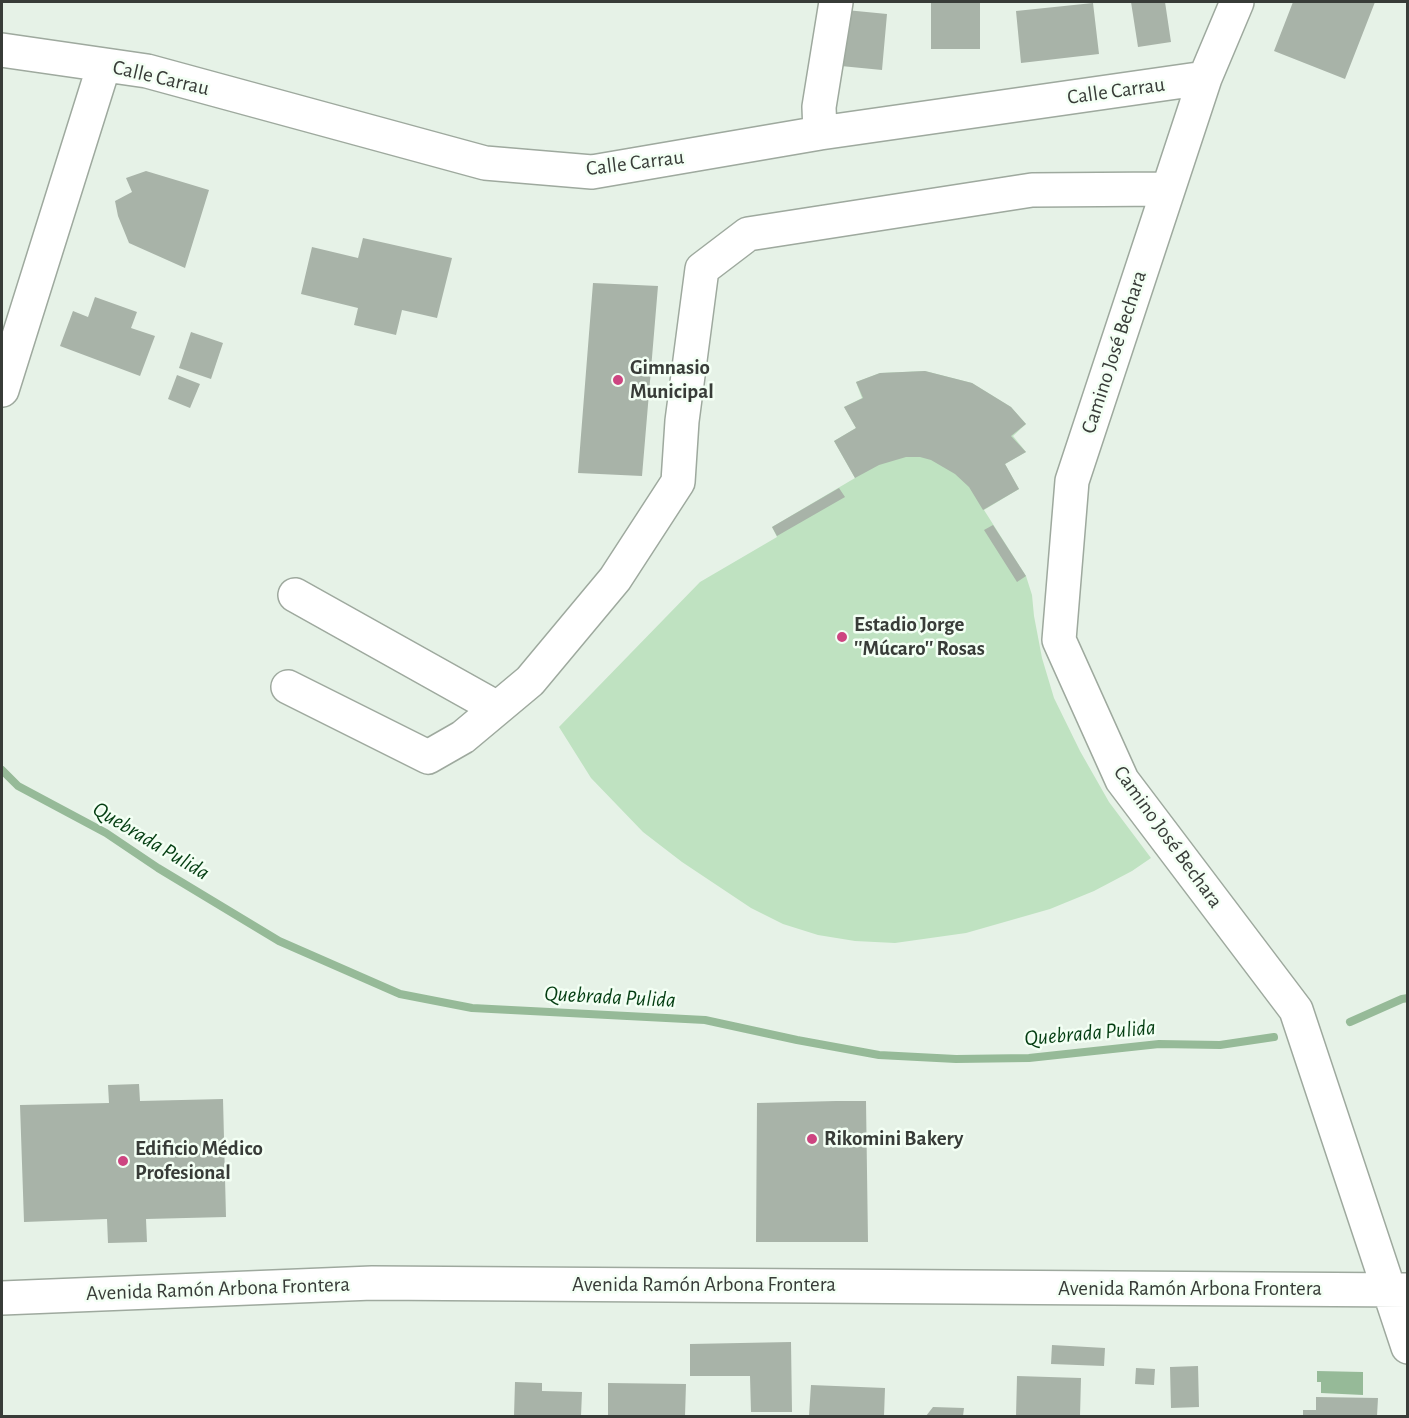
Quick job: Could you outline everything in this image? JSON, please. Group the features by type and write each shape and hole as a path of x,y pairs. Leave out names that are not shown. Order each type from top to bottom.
{"street":[{"path":"820,134 819,107 836,2"},
{"name":"Camino José Bechara","path":"1237,2 1205,78 1072,481 1059,640 1122,780 1296,1010 1398,1290 1407,1347"},
{"name":"Calle Carrau","path":"2,50 147,71 485,164 592,172 820,134 1205,78"},
{"path":"2,390 104,65"},
{"path":"288,687 428,757 463,736 530,681 615,579 678,482 682,421 702,269 748,234 1032,190 1168,189"},
{"path":"295,595 497,708"},
{"name":"Avenida Ramón Arbona Frontera","path":"2,1298 372,1283 1398,1290"}],"shaded area":[{"name":"Estadio Jorge ''Múcaro'' Rosas","path":"925,371 972,383 1011,407 1026,424 1013,436 1026,452 1005,464 1019,489 984,510 1026,576 1032,595 1042,658 1054,698 1109,802 1151,858 1094,891 1050,909 966,933 895,943 855,941 818,935 783,924 751,908 682,862 643,832 591,778 559,727 700,582 777,537 772,527 855,478 834,441 856,428 844,407 862,398 856,382 880,373"},
{"path":"1317,1371 1363,1372 1363,1395 1321,1393 1321,1382 1317,1382"}],"building":[{"path":"931,2 980,2 980,49 931,49"},
{"path":"1131,2 1165,2 1171,42 1138,47"},
{"path":"1293,2 1375,2 1345,79 1274,51"},
{"path":"1093,3 1099,54 1021,63 1016,11"},
{"path":"846,10 887,14 882,70 841,66"},
{"path":"146,171 209,190 185,268 129,243 118,216 115,201 132,192 126,178"},
{"path":"363,238 452,258 437,318 402,310 396,335 354,325 358,308 301,294 312,247 358,258"},
{"name":"Gimnasio Municipal","path":"593,283 658,286 642,476 578,473"},
{"path":"95,297 137,312 131,328 155,336 140,376 60,346 73,311 88,317"},
{"path":"191,332 223,343 211,379 179,368"},
{"path":"925,371 972,383 1011,407 1026,424 1011,436 1026,452 1005,464 1019,489 983,510 969,487 955,474 931,460 920,457 906,457 879,465 855,478 834,441 856,428 844,407 863,398 856,382 880,373"},
{"path":"177,375 200,384 190,408 168,399"},
{"path":"839,488 845,497 777,536 772,527"},
{"path":"993,525 1026,576 1017,582 984,530"},
{"name":"Edificio Médico Profesional","path":"139,1084 140,1101 223,1099 226,1217 146,1219 147,1242 108,1243 107,1219 24,1222 20,1105 109,1103 108,1085"},
{"name":"Rikomini Bakery","path":"866,1101 868,1242 756,1242 757,1103"},
{"path":"791,1342 792,1412 751,1412 750,1376 690,1376 690,1344"},
{"path":"1052,1345 1105,1348 1104,1366 1051,1364"},
{"path":"1198,1366 1199,1407 1171,1408 1170,1367"},
{"path":"1136,1368 1155,1369 1154,1385 1135,1384"},
{"path":"1017,1376 1081,1378 1080,1416 1016,1416"},
{"path":"515,1382 542,1383 542,1391 582,1392 581,1416 514,1416"},
{"path":"608,1383 686,1384 685,1416 608,1416"},
{"path":"811,1385 885,1388 884,1416 809,1416"},
{"path":"1316,1397 1378,1398 1377,1416 1303,1416 1303,1410 1316,1410"},
{"path":"933,1407 964,1408 963,1416 926,1416"}],"waterway":[{"name":"Quebrada Pulida","path":"2,770 18,786 106,833 158,868 279,941 400,994 472,1008 705,1020 879,1055 956,1059 1029,1058 1159,1044 1220,1045 1274,1037"},
{"name":"Quebrada Pulida","path":"1350,1022 1408,998"}],"place":[{"name":"Gimnasio Municipal","path":"618,380"},
{"name":"Estadio Jorge ''Múcaro'' Rosas","path":"842,637"},
{"name":"Rikomini Bakery","path":"812,1139"},
{"name":"Edificio Médico Profesional","path":"123,1161"}]}
